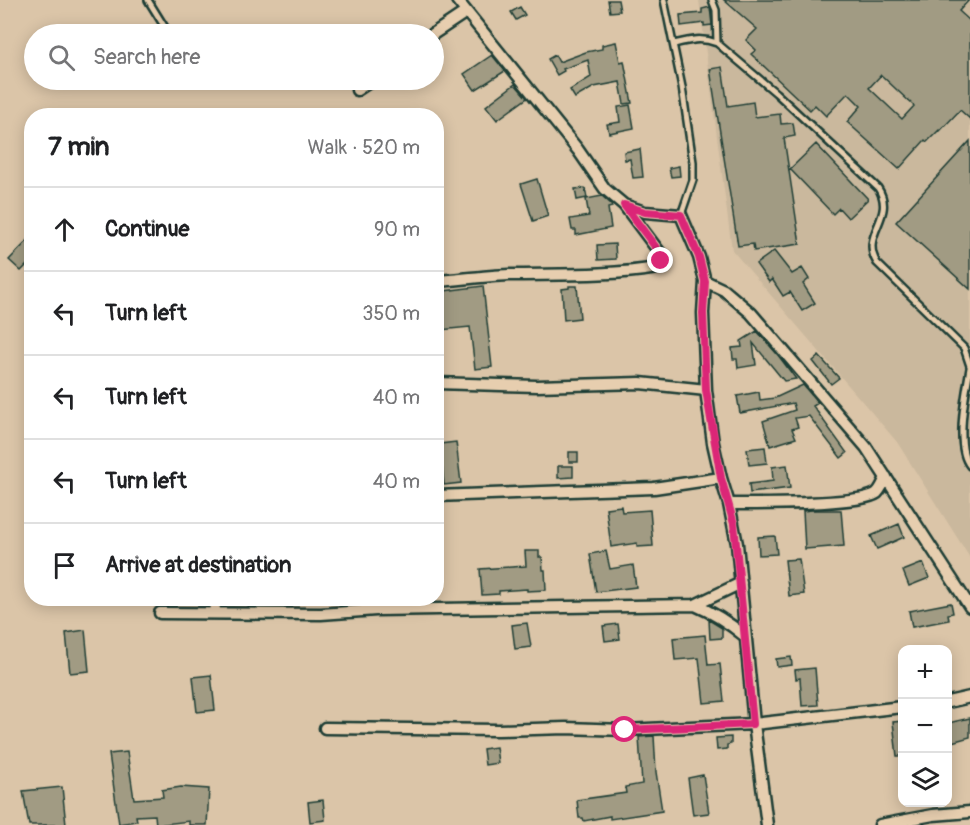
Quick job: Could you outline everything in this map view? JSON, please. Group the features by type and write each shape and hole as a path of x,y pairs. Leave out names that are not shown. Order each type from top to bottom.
{"street":[{"path":"444,281 509,275 540,276 639,271 657,268 661,261 660,253 624,205 604,189 578,150 457,0"},
{"path":"444,27 466,12"},
{"path":"624,205 645,212 681,215 699,257 705,281 703,313 706,390 721,478 734,524 753,724 767,825"},
{"path":"705,281 724,290 751,313 866,447 970,607"},
{"path":"444,382 537,386 640,383 706,390"},
{"path":"729,504 822,502 865,497 877,492 886,477"},
{"path":"444,496 654,488 721,478"},
{"path":"695,605 741,583"},
{"path":"160,613 321,614 376,610 695,605 727,621 745,636"},
{"path":"215,606 215,612"},
{"path":"952,701 970,697"},
{"path":"325,728 625,730 753,724 898,708"},
{"path":"880,825 933,815 970,812"}],"lane":[{"path":"148,0 163,24"},
{"path":"664,0 674,44 693,162 693,180 681,215"},
{"path":"712,0 716,10 717,44"},
{"path":"674,44 695,39 706,39 717,44 776,93 878,188 884,197 885,205 884,213 874,233 872,255 877,263 964,348 970,367 962,434 963,451 970,466"}],"shaded area":[{"path":"699,0 970,0 970,558 897,442 732,250"}],"building":[{"path":"608,0 618,0 620,11 610,12"},
{"path":"724,0 969,0 959,11 970,21 970,119 960,110 940,131 927,142 925,140 899,169 847,122 861,106 848,93 826,116 815,105 810,110 751,54 756,50 746,40 757,29","holes":["881,75 914,106 902,119 869,88"]},
{"path":"520,7 525,15 516,20 511,12"},
{"path":"710,7 712,25 704,26 704,23 681,26 680,15 702,13 702,9"},
{"path":"616,42 620,62 624,61 632,103 624,104 620,82 594,87 575,98 570,90 591,77 588,60 563,69 564,71 557,75 548,59 555,55 559,62 602,49 602,45"},
{"path":"492,55 505,71 475,90 464,74"},
{"path":"722,67 728,106 753,102 755,117 780,114 781,124 793,123 795,136 784,138 800,244 754,251 753,244 738,246 710,69"},
{"path":"515,84 527,98 497,120 486,106"},
{"path":"630,105 634,128 609,133 607,124 620,122 618,107"},
{"path":"970,141 970,289 896,222"},
{"path":"816,144 868,199 848,218 839,208 833,214 790,169"},
{"path":"640,149 643,177 633,178 630,159 625,160 624,152"},
{"path":"679,166 680,176 671,177 669,168"},
{"path":"537,179 548,216 533,221 521,184"},
{"path":"585,188 587,198 577,200 575,189"},
{"path":"602,196 612,207 608,208 611,228 576,235 576,230 572,230 570,219 589,216 586,199"},
{"path":"24,244 24,268 21,271 9,260"},
{"path":"615,244 616,259 598,260 597,245"},
{"path":"774,251 792,274 802,268 809,279 803,284 815,303 802,311 790,292 783,296 772,279 769,282 756,264"},
{"path":"483,286 492,367 475,369 470,327 444,330 444,291"},
{"path":"569,286 577,286 580,318 564,320 562,289 569,288"},
{"path":"757,331 796,379 784,381 753,343 756,365 738,368 737,359 733,359 732,348 742,347 741,341"},
{"path":"819,356 839,378 831,384 813,361"},
{"path":"803,385 818,403 813,406 847,453 841,458 809,416 795,418 798,427 792,429 796,438 770,446 763,421 795,410 793,403 740,413 737,396 759,392 760,400 775,398"},
{"path":"456,442 461,483 444,485 444,444"},
{"path":"765,447 767,463 749,465 747,449"},
{"path":"569,452 578,452 578,462 569,462"},
{"path":"787,465 790,488 750,493 749,484 773,481 772,467"},
{"path":"558,466 573,466 573,477 558,478"},
{"path":"621,506 622,512 650,510 653,546 637,547 637,543 611,547 606,508"},
{"path":"841,510 844,546 805,549 803,511"},
{"path":"899,524 904,537 877,549 871,536"},
{"path":"775,536 777,554 759,555 758,537"},
{"path":"525,551 539,551 543,570 545,570 546,590 499,591 499,594 482,595 480,569 526,566"},
{"path":"606,551 610,569 633,565 636,587 596,592 590,554"},
{"path":"799,559 804,594 789,596 785,560"},
{"path":"923,563 929,578 909,586 903,571"},
{"path":"951,603 953,613 948,614 949,620 912,627 909,611"},
{"path":"709,620 722,628 722,638 710,639"},
{"path":"527,623 531,647 515,649 512,625"},
{"path":"618,624 620,639 605,641 603,626"},
{"path":"85,630 89,671 70,673 66,633"},
{"path":"705,635 708,665 720,664 724,701 704,703 699,658 675,660 673,638"},
{"path":"791,657 792,665 777,667 776,659"},
{"path":"815,668 818,705 802,706 800,678 796,679 795,670"},
{"path":"211,675 215,710 197,712 193,677"},
{"path":"970,718 970,737 952,742 952,722"},
{"path":"893,722 898,722 898,756 897,756"},
{"path":"654,736 656,772 662,811 610,819 610,816 584,821 583,818 579,818 577,800 626,793 625,787 642,784 639,737"},
{"path":"731,737 731,744 727,745 727,749 717,750 716,738"},
{"path":"496,747 498,763 485,765 483,749"},
{"path":"127,752 134,799 163,797 162,790 181,787 209,789 207,825 189,825 189,821 156,825 155,815 136,816 137,821 119,824 109,754"},
{"path":"703,775 709,813 693,815 688,778"},
{"path":"62,787 66,825 29,825 23,791"},
{"path":"323,800 325,820 310,822 308,802"}],"route":[{"path":"625,730 753,724 734,524 713,443 706,390 703,355 705,281 699,257 681,215 645,212 624,205 660,253 661,261"}]}
